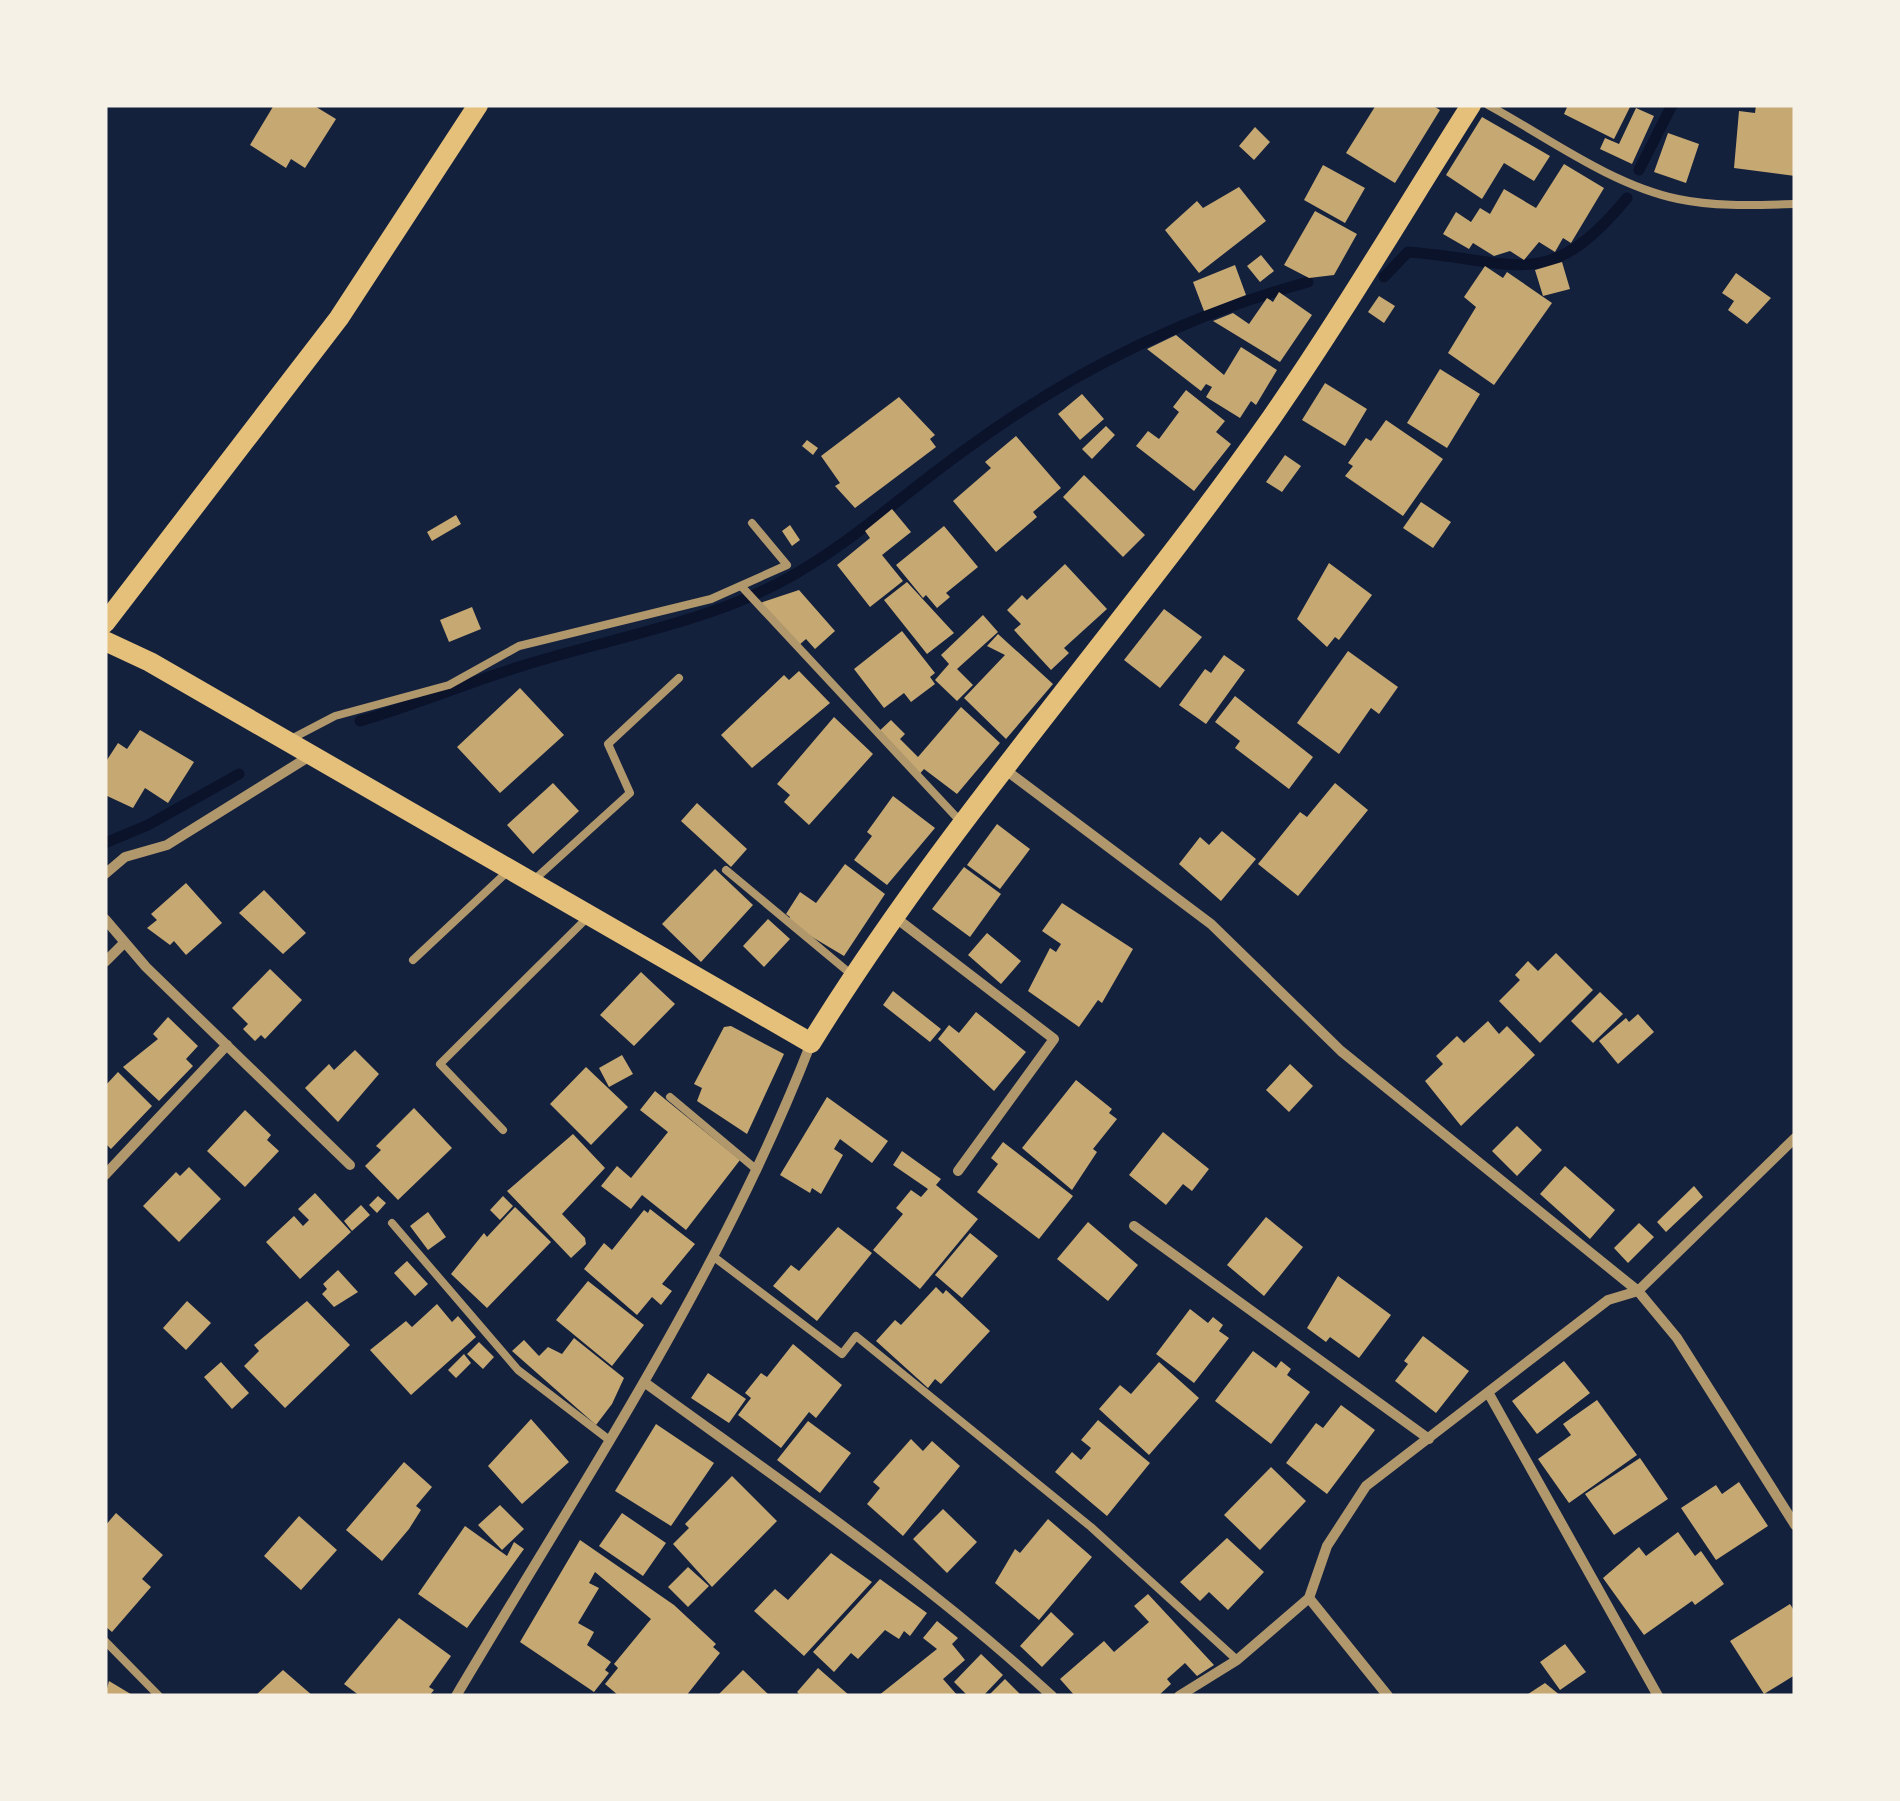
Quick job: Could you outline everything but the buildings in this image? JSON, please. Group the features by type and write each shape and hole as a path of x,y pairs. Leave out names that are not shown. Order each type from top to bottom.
{"main road":[{"path":"105,623 339,318 478,105"},
{"path":"105,641 150,662 811,1043 852,976 1003,768 1272,416 1471,105"}],"street":[{"path":"105,874 125,857 168,845 311,756"},
{"path":"1003,768 1211,924 1341,1051 1638,1291 1678,1338 1795,1525"},
{"path":"896,918 1054,1039 958,1171"},
{"path":"105,919 124,944 350,1164"},
{"path":"105,962 124,944"},
{"path":"456,1696 714,1257 757,1170 811,1043"},
{"path":"105,1175 228,1046"},
{"path":"1178,1696 1237,1660 1310,1598 1326,1546 1366,1486 1608,1300 1638,1291 1795,1138"},
{"path":"1134,1226 1428,1440"},
{"path":"644,1382 879,1553 992,1640 1052,1696"},
{"path":"1489,1394 1658,1696"},
{"path":"1310,1598 1388,1696"}],"lane":[{"path":"1488,105 1634,184 1677,199 1738,206 1795,204"},
{"path":"287,742 334,716 449,685 519,646 742,587 787,565 752,523"},
{"path":"742,587 963,824"},
{"path":"532,882 630,793 608,744 679,678"},
{"path":"413,960 509,870"},
{"path":"726,870 852,976"},
{"path":"504,1130 440,1064 589,916"},
{"path":"670,1097 757,1170"},
{"path":"392,1223 518,1370 608,1440"},
{"path":"714,1257 842,1354 856,1336 1091,1528 1237,1660"},
{"path":"105,1641 159,1696"}],"waterway":[{"path":"1639,170 1672,105"},
{"path":"1384,277 1408,252 1504,264 1551,260 1599,228 1627,198"},
{"path":"360,721 525,665 743,600 810,565 1008,419 1089,370 1217,311 1308,282"},
{"path":"105,843 148,825 239,774"}]}
